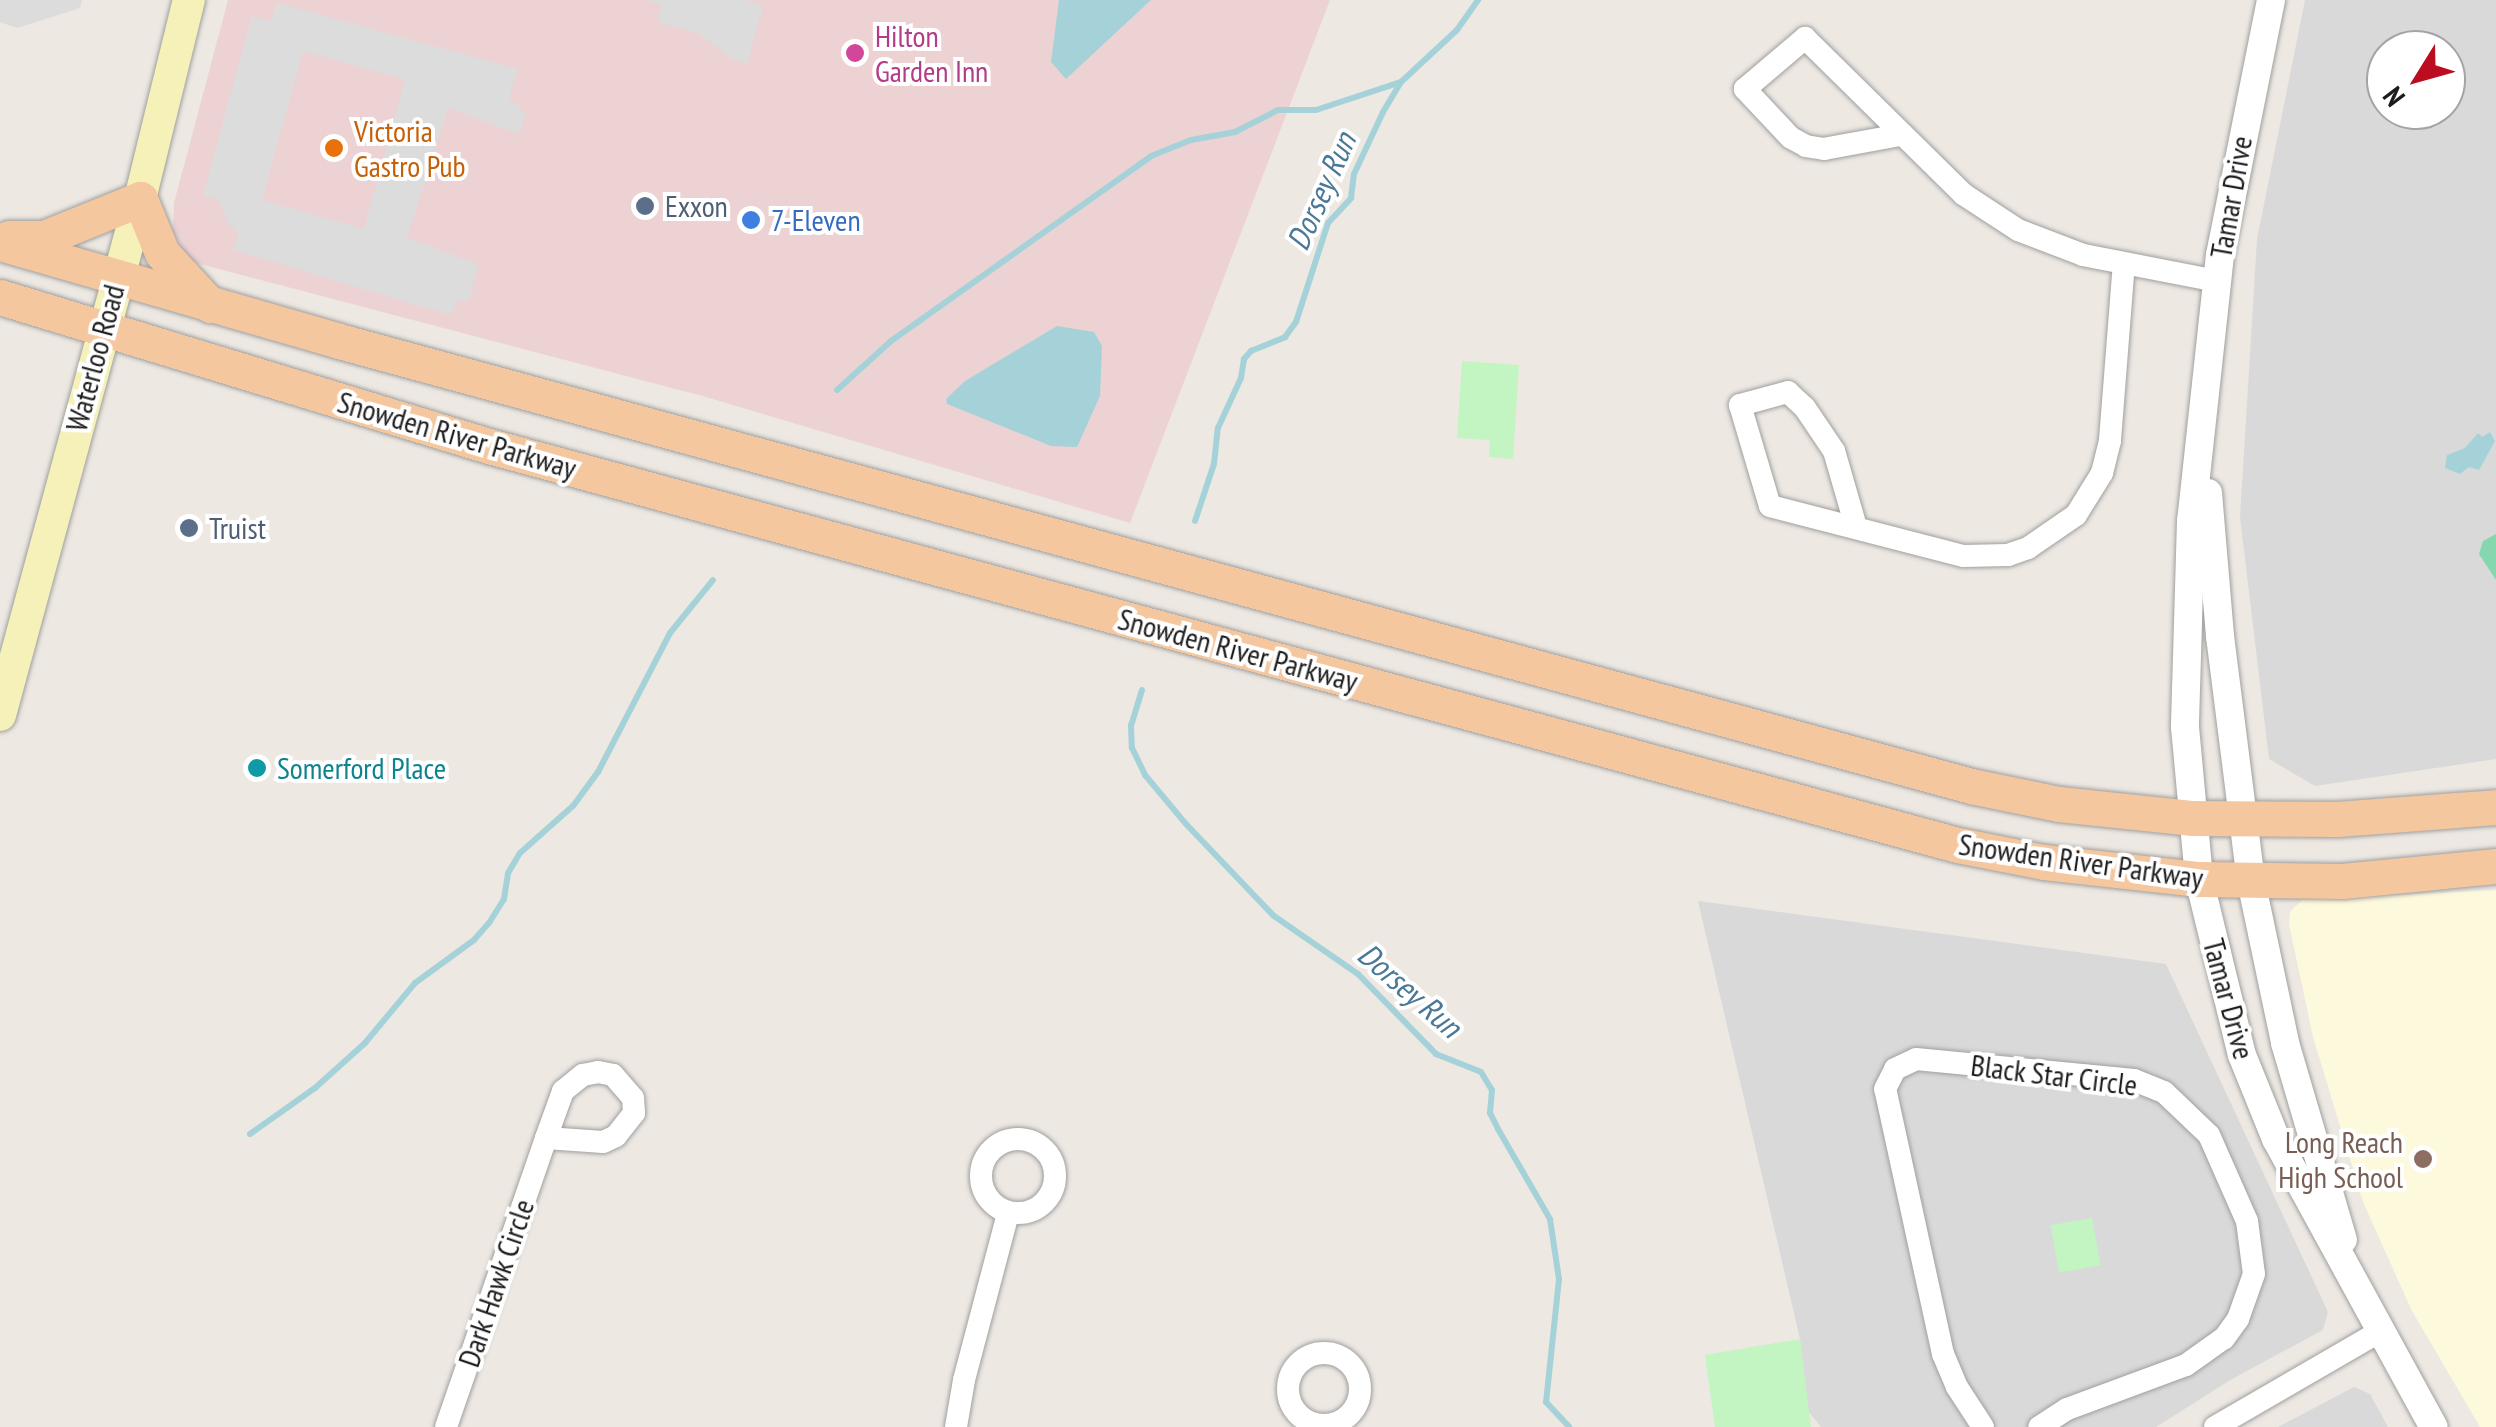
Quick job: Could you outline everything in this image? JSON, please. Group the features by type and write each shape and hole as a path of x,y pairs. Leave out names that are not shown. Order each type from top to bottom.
{"main road":[{"name":"Waterloo Road","path":"0,715 115,279 140,199 189,0"},
{"path":"0,241 44,238 140,199 162,253 211,306"},
{"name":"Snowden River Parkway","path":"0,241 211,306 1971,786 2059,804 2193,818 2337,818 2496,807"},
{"name":"Snowden River Parkway","path":"0,297 489,446 1958,846 2044,862 2199,880 2342,881 2496,866"}],"street":[{"name":"Tamar Drive","path":"2271,0 2234,174 2217,282 2184,631 2199,880 2242,1055 2276,1139 2434,1427"},
{"path":"1900,135 1824,148 1806,146 1790,137 1745,90 1805,38 1962,194 2018,230 2049,245 2217,282"},
{"path":"1856,527 1834,452 1805,408 1788,392 1740,405 1770,506 1856,527 1985,558 2028,548 2076,515 2102,473 2110,440 2124,264"},
{"name":"Tamar Drive","path":"2204,396 2209,520 2251,881 2303,1109 2334,1216 2379,1332"},
{"name":"Black Star Circle","path":"1983,1427 1956,1387 1943,1354 1885,1088 1894,1069 1916,1059 2134,1080 2164,1092 2210,1135 2247,1221 2254,1274 2243,1308 2224,1338 2186,1366 2067,1409 2038,1427"},
{"name":"Dark Hawk Circle","path":"446,1427 546,1138"},
{"path":"956,1427 964,1380 1008,1213"},
{"path":"2215,1427 2379,1332"}],"shaded area":[{"path":"0,0 82,0 80,8 17,28 0,22"},
{"path":"228,0 1330,0 1130,523 706,397 196,263 187,257 173,231 174,203"},
{"path":"646,0 745,0 763,5 747,64 732,59 698,33 657,22 661,4"},
{"path":"2305,0 2496,0 2496,759 2315,786 2269,759 2240,517 2257,239"},
{"path":"277,3 517,69 509,98 526,114 519,134 448,108 407,238 478,264 469,300 458,302 450,315 234,250 238,234 227,221 219,200 203,195 252,16 271,21","holes":["303,51 405,79 364,229 262,200"]},
{"name":"Long Reach High School","path":"2496,890 2496,1427 2480,1427 2412,1311 2363,1202 2313,1037 2289,924 2290,912 2302,900"},
{"path":"1698,901 2166,964 2328,1312 2323,1330 2232,1379 2156,1427 1821,1427 1808,1411 1800,1339"},
{"path":"2354,1387 2370,1394 2388,1427 2278,1427"}],"green space":[{"path":"1462,361 1519,365 1513,459 1489,457 1490,440 1457,438"},
{"path":"2496,534 2496,580 2479,554 2483,541"},
{"path":"2092,1218 2100,1265 2059,1273 2051,1225"},
{"path":"1800,1339 1811,1427 1715,1427 1705,1355"}],"water":[{"path":"1059,0 1151,0 1066,79 1051,62"},
{"path":"1057,326 1094,332 1102,346 1100,396 1077,447 1051,446 947,404 946,399 965,381"},
{"path":"2490,432 2495,441 2479,470 2469,467 2460,474 2445,468 2447,455 2465,448 2478,433 2482,437"}],"waterway":[{"name":"Dorsey Run","path":"1195,521 1214,464 1218,428 1241,378 1244,359 1251,351 1285,337 1296,322 1328,223 1351,198 1354,174 1383,112 1401,82 1457,30 1478,0"},
{"path":"837,390 891,341 1151,156 1191,140 1235,132 1278,110 1316,110 1401,82"},
{"path":"250,1134 315,1088 365,1043 415,983 474,940 489,923 504,899 508,873 520,853 573,806 598,772 670,633 713,580"},
{"name":"Dorsey Run","path":"1142,690 1131,725 1132,748 1145,775 1186,824 1274,916 1358,974 1436,1054 1481,1072 1492,1090 1490,1113 1550,1219 1559,1279 1546,1402 1569,1427"}],"place":[{"name":"Hilton Garden Inn","path":"855,53"},
{"name":"Victoria Gastro Pub","path":"334,148"},
{"name":"Exxon","path":"645,206"},
{"name":"7-Eleven","path":"751,220"},
{"name":"Truist","path":"189,528"},
{"name":"Somerford Place","path":"257,768"},
{"name":"Long Reach High School","path":"2423,1159"}]}
